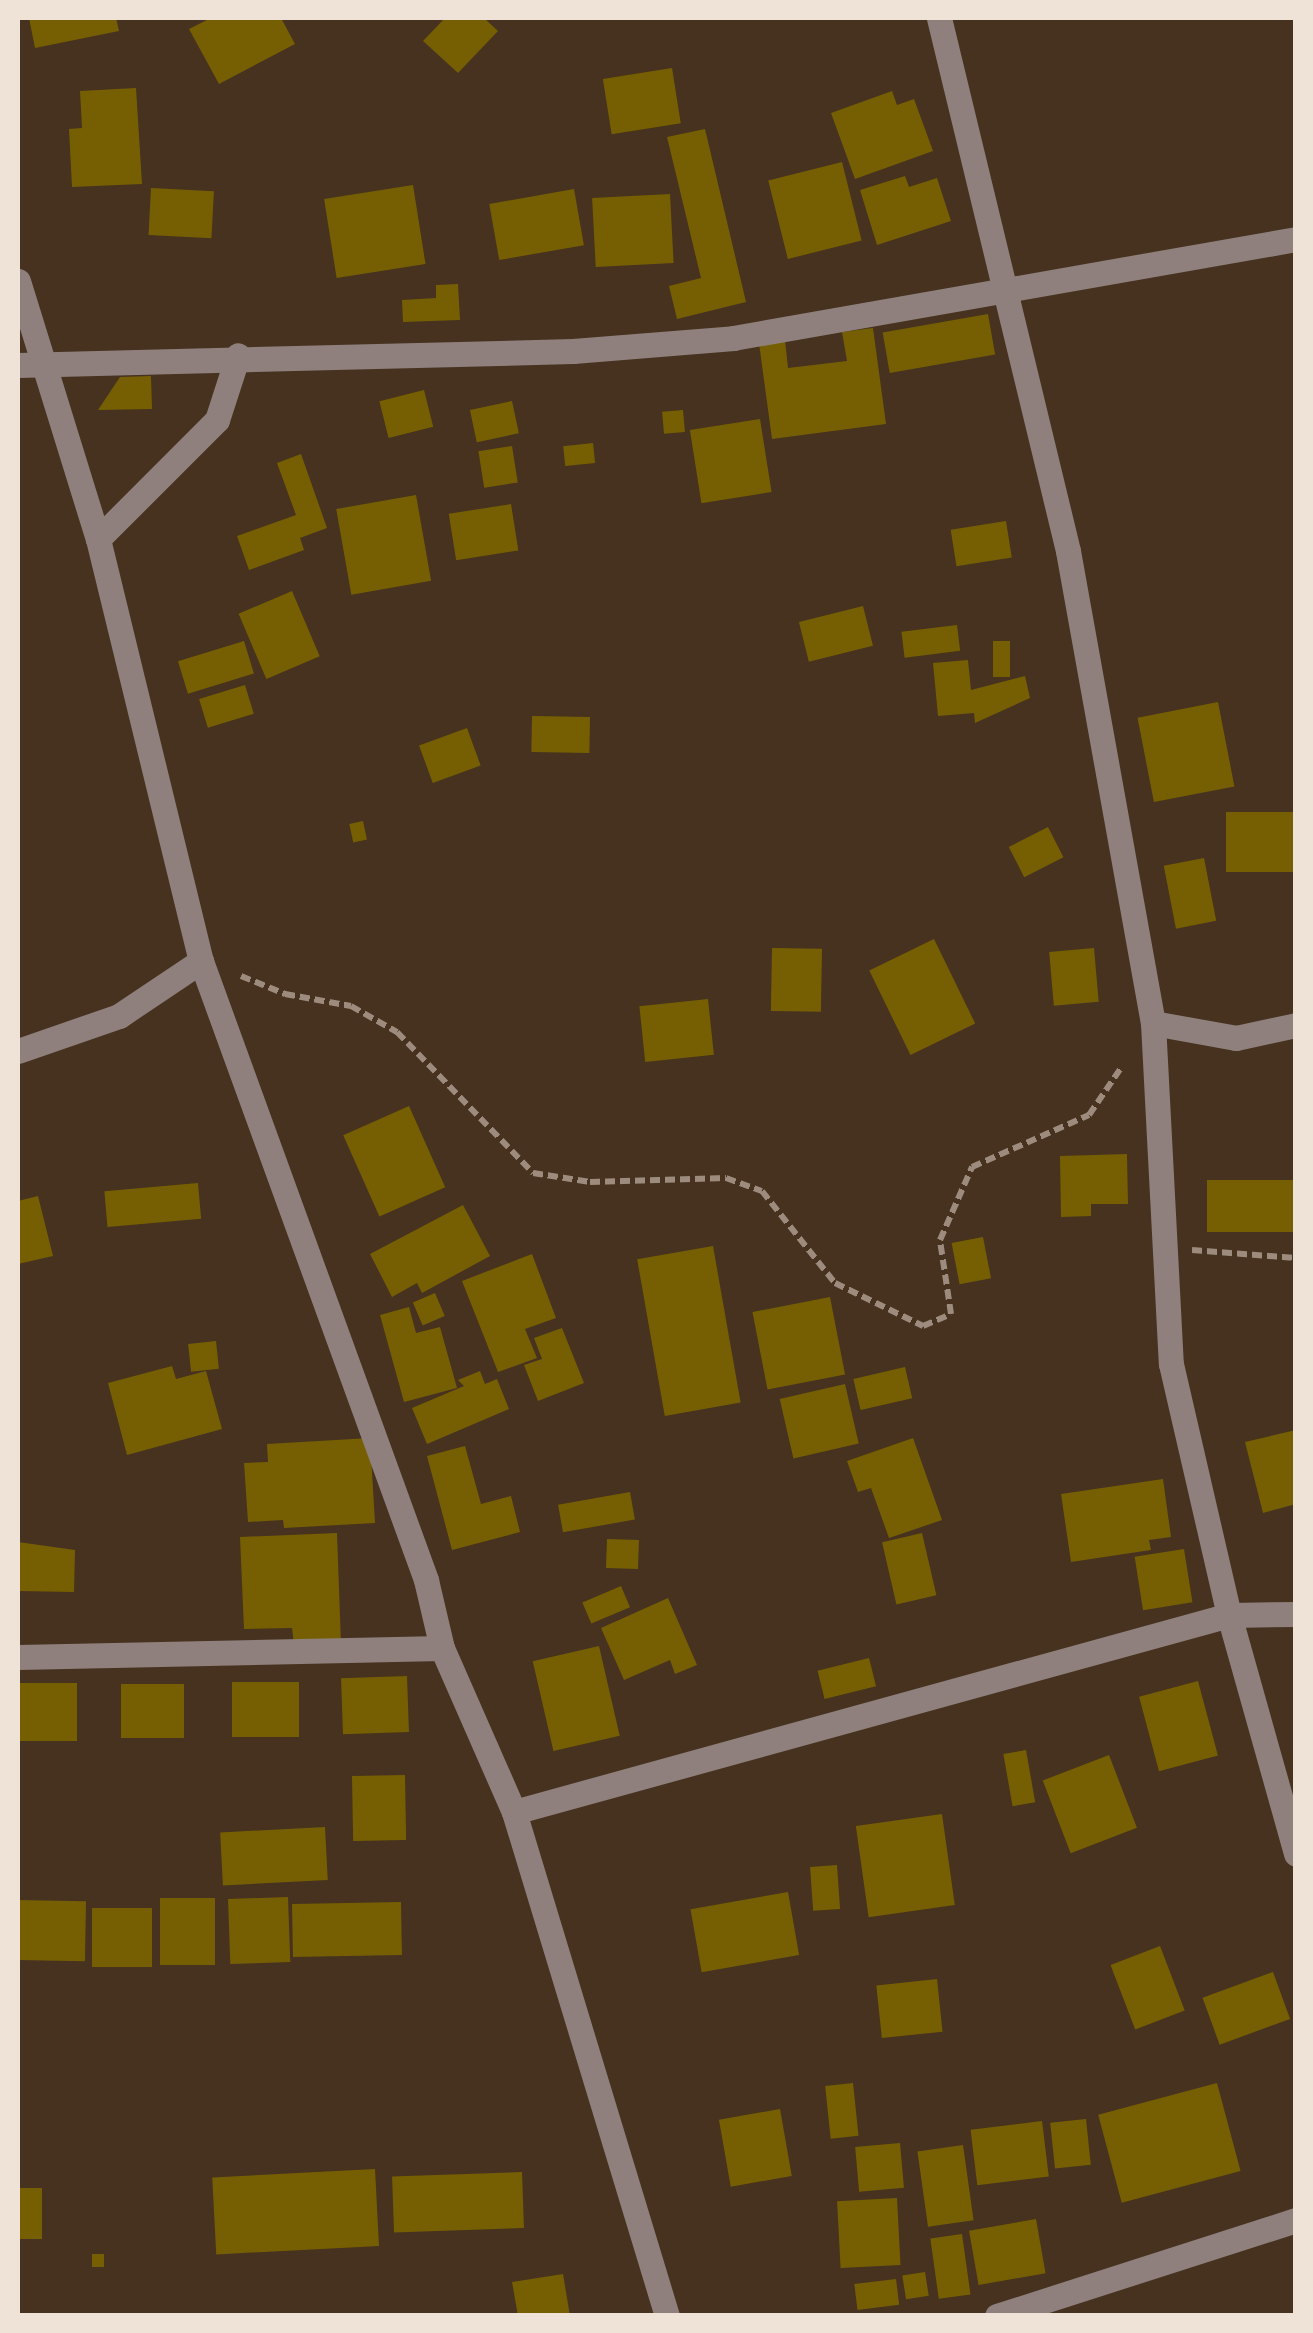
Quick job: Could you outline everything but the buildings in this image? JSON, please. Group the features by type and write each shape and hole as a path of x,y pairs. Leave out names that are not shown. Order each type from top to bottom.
{"street":[{"path":"939,18 1002,292 1068,551 1153,1023 1161,1248 1171,1364 1229,1615 1296,1854"},
{"path":"30,366 238,354 573,352 733,338 1296,239"},
{"path":"18,281 30,366 98,539 200,961 426,1580 442,1648 514,1812 667,2316"},
{"path":"98,539 217,420 238,354"},
{"path":"18,1051 120,1016 200,961"},
{"path":"1153,1023 1236,1038 1296,1025"},
{"path":"514,1812 1229,1615 1296,1614"},
{"path":"18,1657 442,1648"},
{"path":"997,2316 1264,2225 1296,2220"}],"path":[{"path":"200,961 285,994 350,1006 397,1032 533,1173 590,1182 726,1178 762,1190 835,1284 923,1326 951,1314 940,1240 972,1166 1089,1116 1119,1078 1123,1060"},
{"path":"1161,1248 1296,1258"}]}
